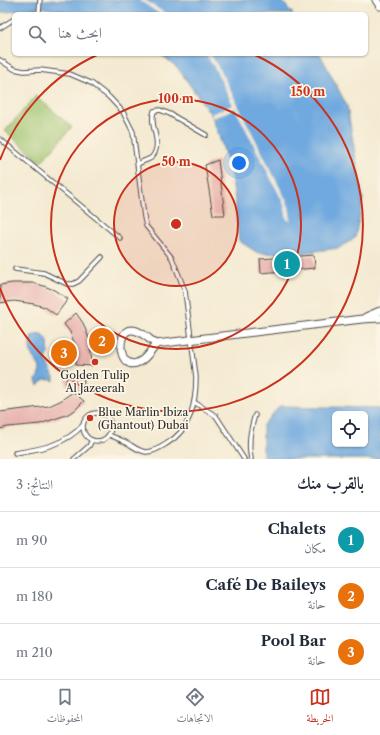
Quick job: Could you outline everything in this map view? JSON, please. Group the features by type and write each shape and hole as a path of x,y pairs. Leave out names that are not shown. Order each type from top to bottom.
{"street":[{"path":"376,0 380,6"},
{"path":"362,319 380,311"},
{"path":"156,344 133,329 128,330 123,334 122,338 122,354 124,360 134,364 140,362 156,344 380,318"}],"lane":[{"path":"39,12 40,0"},
{"path":"0,28 12,20"},
{"path":"0,60 14,69 24,71 40,70 70,74 91,83 109,97 123,112 133,132 146,226 172,258 185,291 196,377 191,416 182,432 169,443 159,449 148,452 140,451 124,441 109,435"},
{"path":"138,164 151,158 157,146 152,116 154,111 160,110 170,114 206,134"},
{"path":"0,139 120,238"},
{"path":"15,269 44,273 67,284 73,284 79,281 102,257"},
{"path":"194,402 216,416 244,459"},
{"path":"15,453 43,448 59,443 78,431 87,417 95,413 100,413 108,418 111,426 109,435 102,441 92,440 85,434 83,425"},
{"path":"251,459 248,448 250,432 255,416"},
{"path":"74,459 89,446 92,440"}],"green space":[{"path":"36,96 72,127 41,162 5,131"}],"water":[{"path":"0,0 281,0 291,12 69,12 40,7 0,13"},
{"path":"163,56 321,56 347,106 363,200 355,238 339,248 291,254 258,253 239,241 235,199 229,165 212,116 177,67"},
{"path":"39,334 48,342 46,362 54,377 54,381 45,380 38,386 36,381 40,368 33,357 30,342 32,336"},
{"path":"280,406 380,408 380,459 263,459 263,425"}],"pier":[{"path":"139,0 145,0 163,12 157,12"},
{"path":"207,56 211,56 220,70 285,198 289,207 291,220 287,220 282,200 235,108 213,118 211,114 233,105 216,70"}],"building":[{"path":"218,160 225,215 213,215 205,165"},
{"path":"314,255 315,268 261,273 260,259"},
{"path":"12,283 33,283 44,286 54,290 68,299 56,315 45,307 34,304 14,301 0,303 0,285"},
{"path":"76,313 83,323 90,341 92,366 76,365 76,347 70,332 64,324"},
{"path":"75,373 81,376 84,382 81,388 75,391 69,388 66,382 69,376"},
{"path":"73,392 84,401 74,411 40,424 0,429 0,412 49,406 60,401"}],"place":[{"name":"Chalets","path":"287,264"},
{"name":"Café De Baileys","path":"102,341"},
{"name":"Pool Bar","path":"64,353"},
{"name":"Golden Tulip Al Jazeerah","path":"95,362"},
{"name":"Blue Marlin Ibiza (Ghantout) Dubai","path":"90,418"}]}
